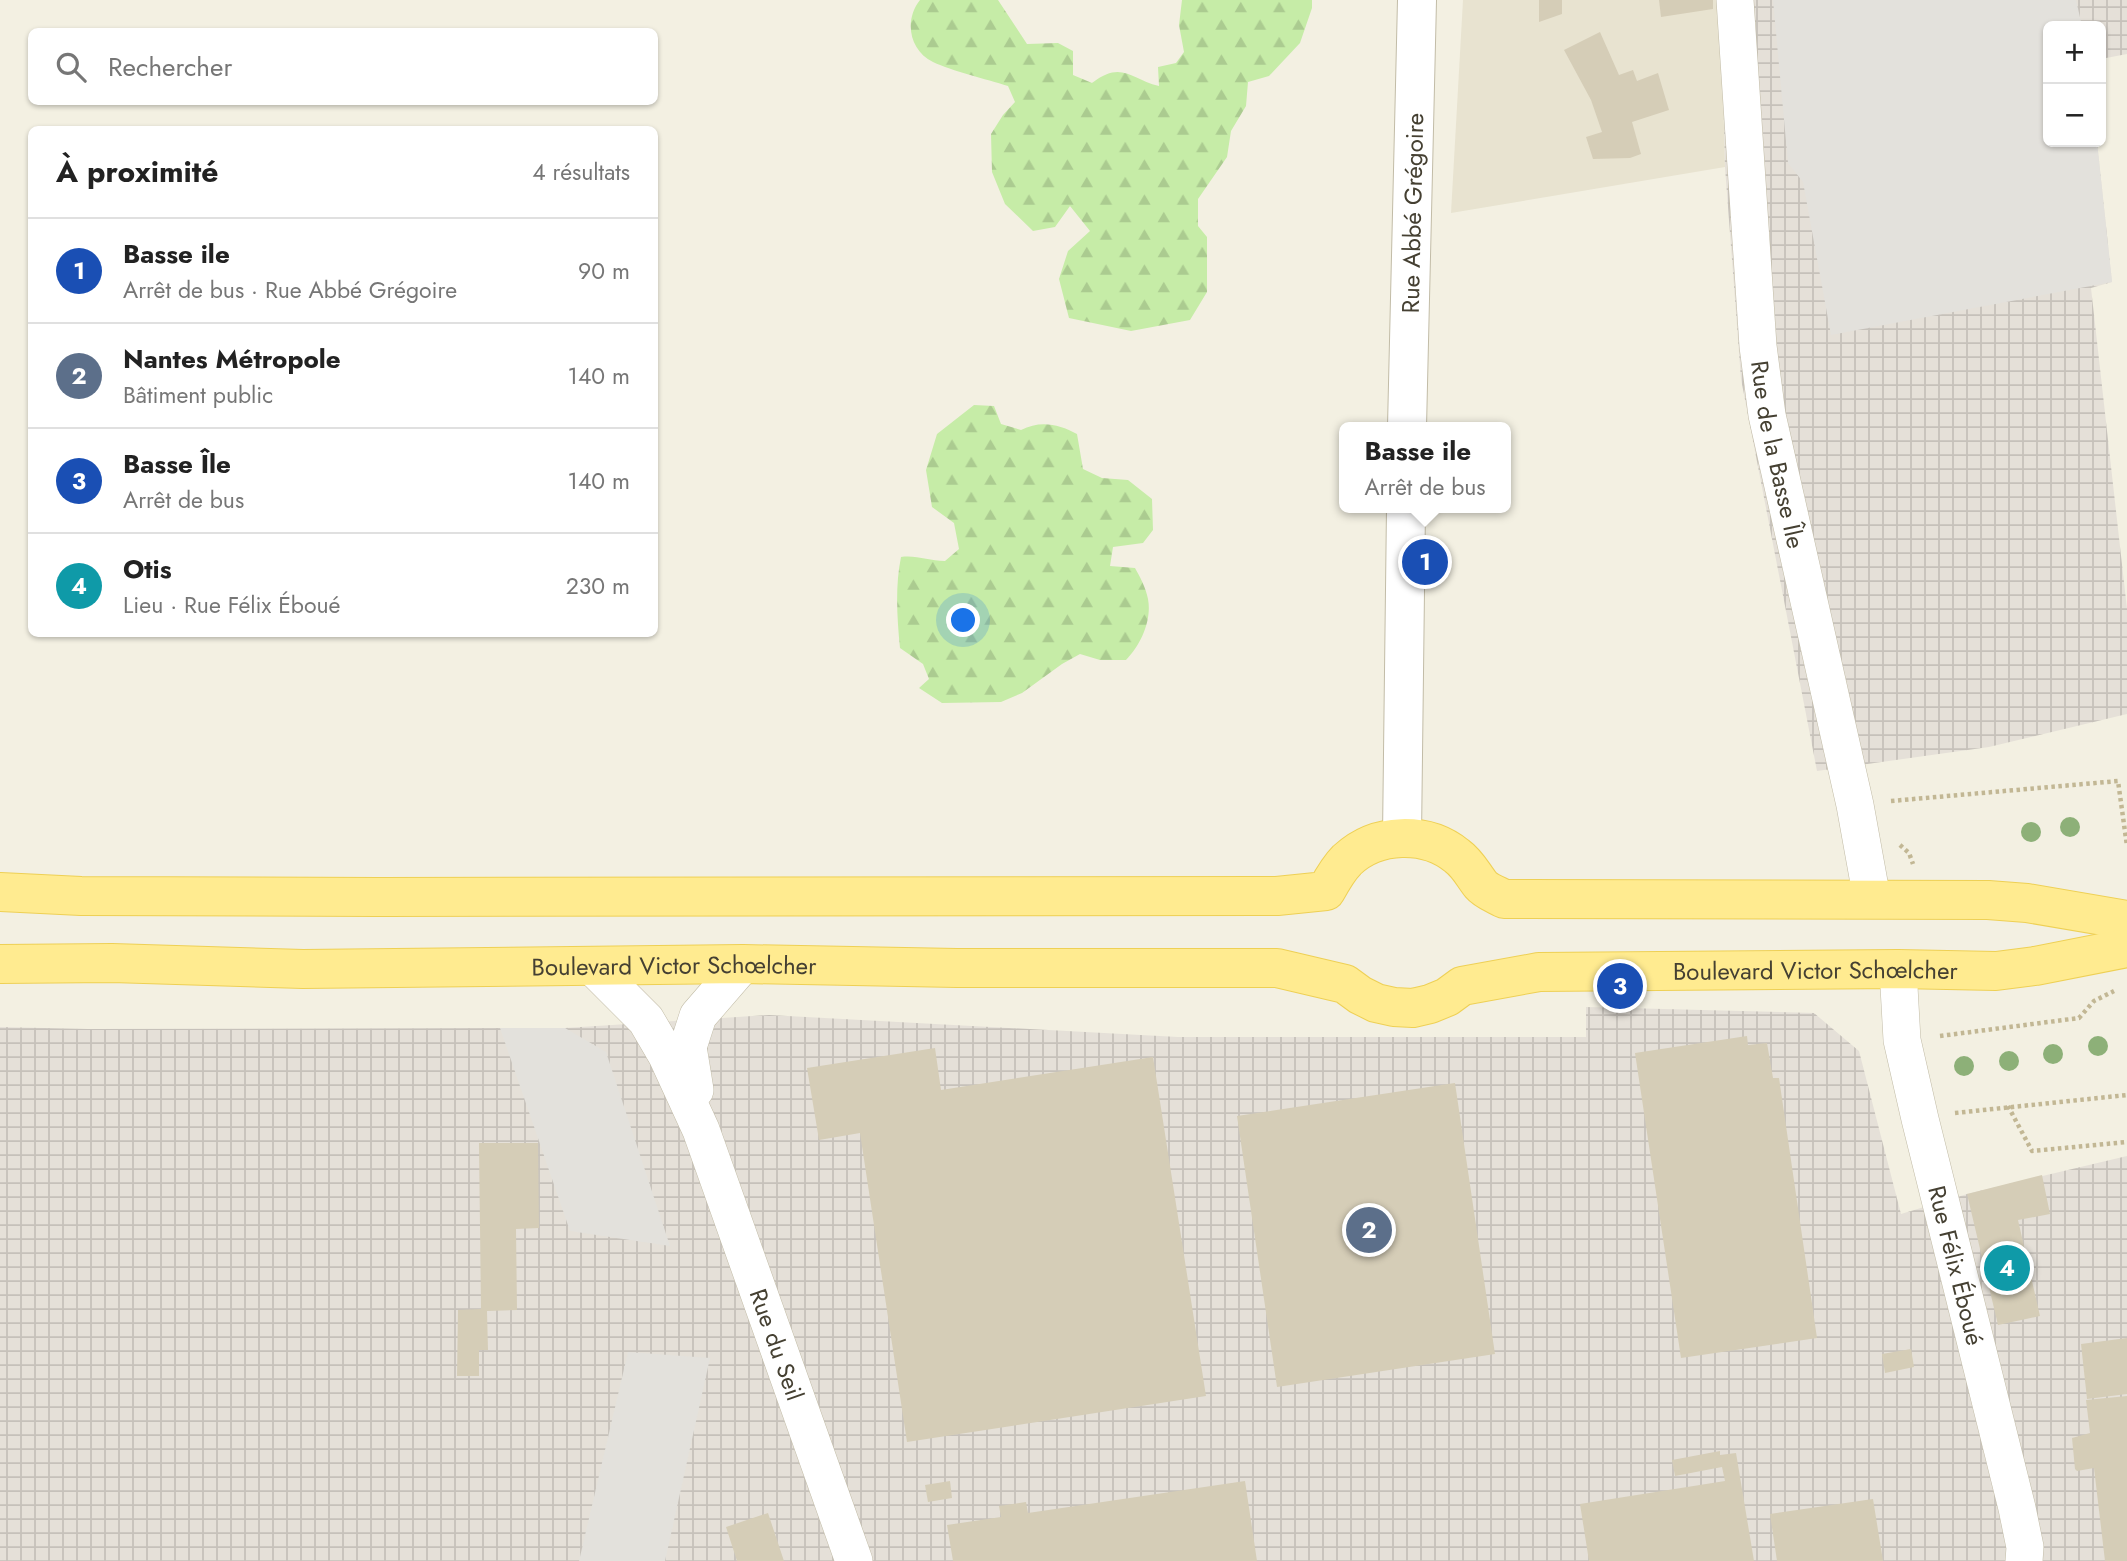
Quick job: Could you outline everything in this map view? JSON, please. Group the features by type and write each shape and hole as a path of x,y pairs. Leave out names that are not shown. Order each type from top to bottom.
{"main road":[{"name":"Boulevard Victor Schœlcher","path":"1402,838 1422,839 1450,851 1472,870 1482,887 1504,899 1988,900 2120,934"},
{"path":"0,892 108,896 1277,896 1326,891 1335,874 1356,853 1382,840 1402,838"},
{"name":"Boulevard Victor Schœlcher","path":"0,964 112,963 303,969 743,964 957,968 1277,968 1345,984 1376,1003 1413,1008 1447,997 1462,986 1539,971 1996,971 2035,967 2120,934"}],"street":[{"name":"Rue Abbé Grégoire","path":"1407,422 1417,0"},
{"name":"Rue de la Basse Île","path":"1735,0 1757,332 1768,415 1854,805 1872,899"},
{"path":"1402,838 1406,513"},
{"name":"Rue du Seil","path":"701,1129 688,1047 698,1016 743,964"},
{"name":"Rue du Seil","path":"592,966 646,1020 667,1056 701,1129 854,1561"},
{"name":"Rue Félix Éboué","path":"1898,969 1902,1040 2017,1508 2025,1547 2024,1561"}],"path":[{"path":"1893,801 2118,781 2127,846"},
{"path":"1940,1036 2079,1018 2095,1001 2116,990"},
{"path":"1920,1119 2008,1106 2127,1094"},
{"path":"2008,1106 2032,1151 2127,1142"}],"shaded area":[{"path":"1463,0 1721,0 1725,167 1451,213"},
{"path":"1721,0 2127,0 2127,54 2106,58 2106,21 2043,21 2043,147 2098,147 2112,282 2091,288 2127,609 2127,714 1989,747 1817,771 1741,379 1725,167"},
{"path":"1773,0 2076,0 2081,21 2043,21 2043,147 2098,147 2112,282 1831,335 1803,182 1788,163"},
{"path":"1586,1007 1814,1013 1859,1051 1901,1214 1967,1194 2127,1156 2127,1561 0,1561 0,1027 565,1028 769,1015 1178,1037 1586,1037"},
{"path":"500,1028 565,1028 606,1052 670,1246 570,1231"},
{"path":"628,1352 710,1358 665,1561 579,1561"}],"green space":[{"path":"920,0 998,0 1027,44 1058,43 1073,51 1073,75 1092,83 1102,76 1119,72 1159,86 1158,67 1176,63 1184,52 1179,25 1182,0 1312,0 1312,8 1300,43 1269,76 1248,82 1246,106 1231,131 1227,157 1198,199 1198,226 1207,237 1207,292 1190,320 1131,331 1069,318 1059,279 1068,251 1090,231 1070,206 1055,227 1033,231 1005,204 992,172 991,134 1015,102 1008,86 959,72 925,57 914,42 911,25 912,16"},
{"path":"974,405 994,406 1001,424 1021,430 1049,424 1077,434 1083,469 1102,478 1128,480 1152,499 1153,530 1143,543 1113,547 1110,566 1135,568 1143,583 1149,607 1141,640 1126,660 1100,660 1080,654 1022,693 1001,702 942,703 919,688 929,679 923,664 900,648 898,579 901,557 945,561 959,549 954,523 932,507 926,470 937,434"}],"building":[{"path":"1539,0 1562,0 1562,14 1539,22"},
{"path":"1659,0 1713,0 1713,9 1661,17"},
{"path":"1600,32 1619,75 1633,70 1637,81 1658,73 1669,110 1632,122 1641,154 1630,158 1593,159 1586,137 1602,132 1591,100 1564,50"},
{"path":"1747,1036 1748,1045 1767,1043 1773,1078 1779,1078 1817,1338 1681,1358 1635,1053"},
{"path":"935,1048 941,1090 1153,1057 1206,1396 907,1442 860,1133 819,1140 807,1068"},
{"path":"1455,1083 1495,1354 1277,1387 1237,1116"},
{"path":"479,1143 538,1143 539,1228 516,1229 517,1310 487,1311 488,1350 479,1350 479,1376 457,1376 458,1310 481,1309"},
{"path":"2042,1175 2050,1214 2018,1220 2040,1316 1998,1325 1967,1194"},
{"path":"2127,1338 2127,1394 2087,1399 2081,1344"},
{"path":"1911,1349 1914,1367 1885,1373 1882,1354"},
{"path":"2127,1396 2127,1561 2105,1561 2094,1468 2077,1471 2075,1469 2072,1438 2090,1433 2086,1400"},
{"path":"1720,1451 1720,1455 1736,1453 1754,1561 1589,1561 1580,1504 1725,1481 1722,1467 1675,1476 1672,1460"},
{"path":"950,1481 952,1498 928,1502 925,1485"},
{"path":"1245,1481 1257,1561 953,1561 947,1525 1001,1517 999,1506 1026,1502 1028,1513"},
{"path":"1873,1499 1883,1561 1777,1561 1770,1514"},
{"path":"768,1513 784,1561 737,1561 726,1527"}],"place":[{"name":"Basse ile","path":"1425,562"},
{"name":"Basse Île","path":"1620,986"},
{"name":"Nantes Métropole","path":"1369,1230"},
{"name":"Otis","path":"2007,1268"}]}
